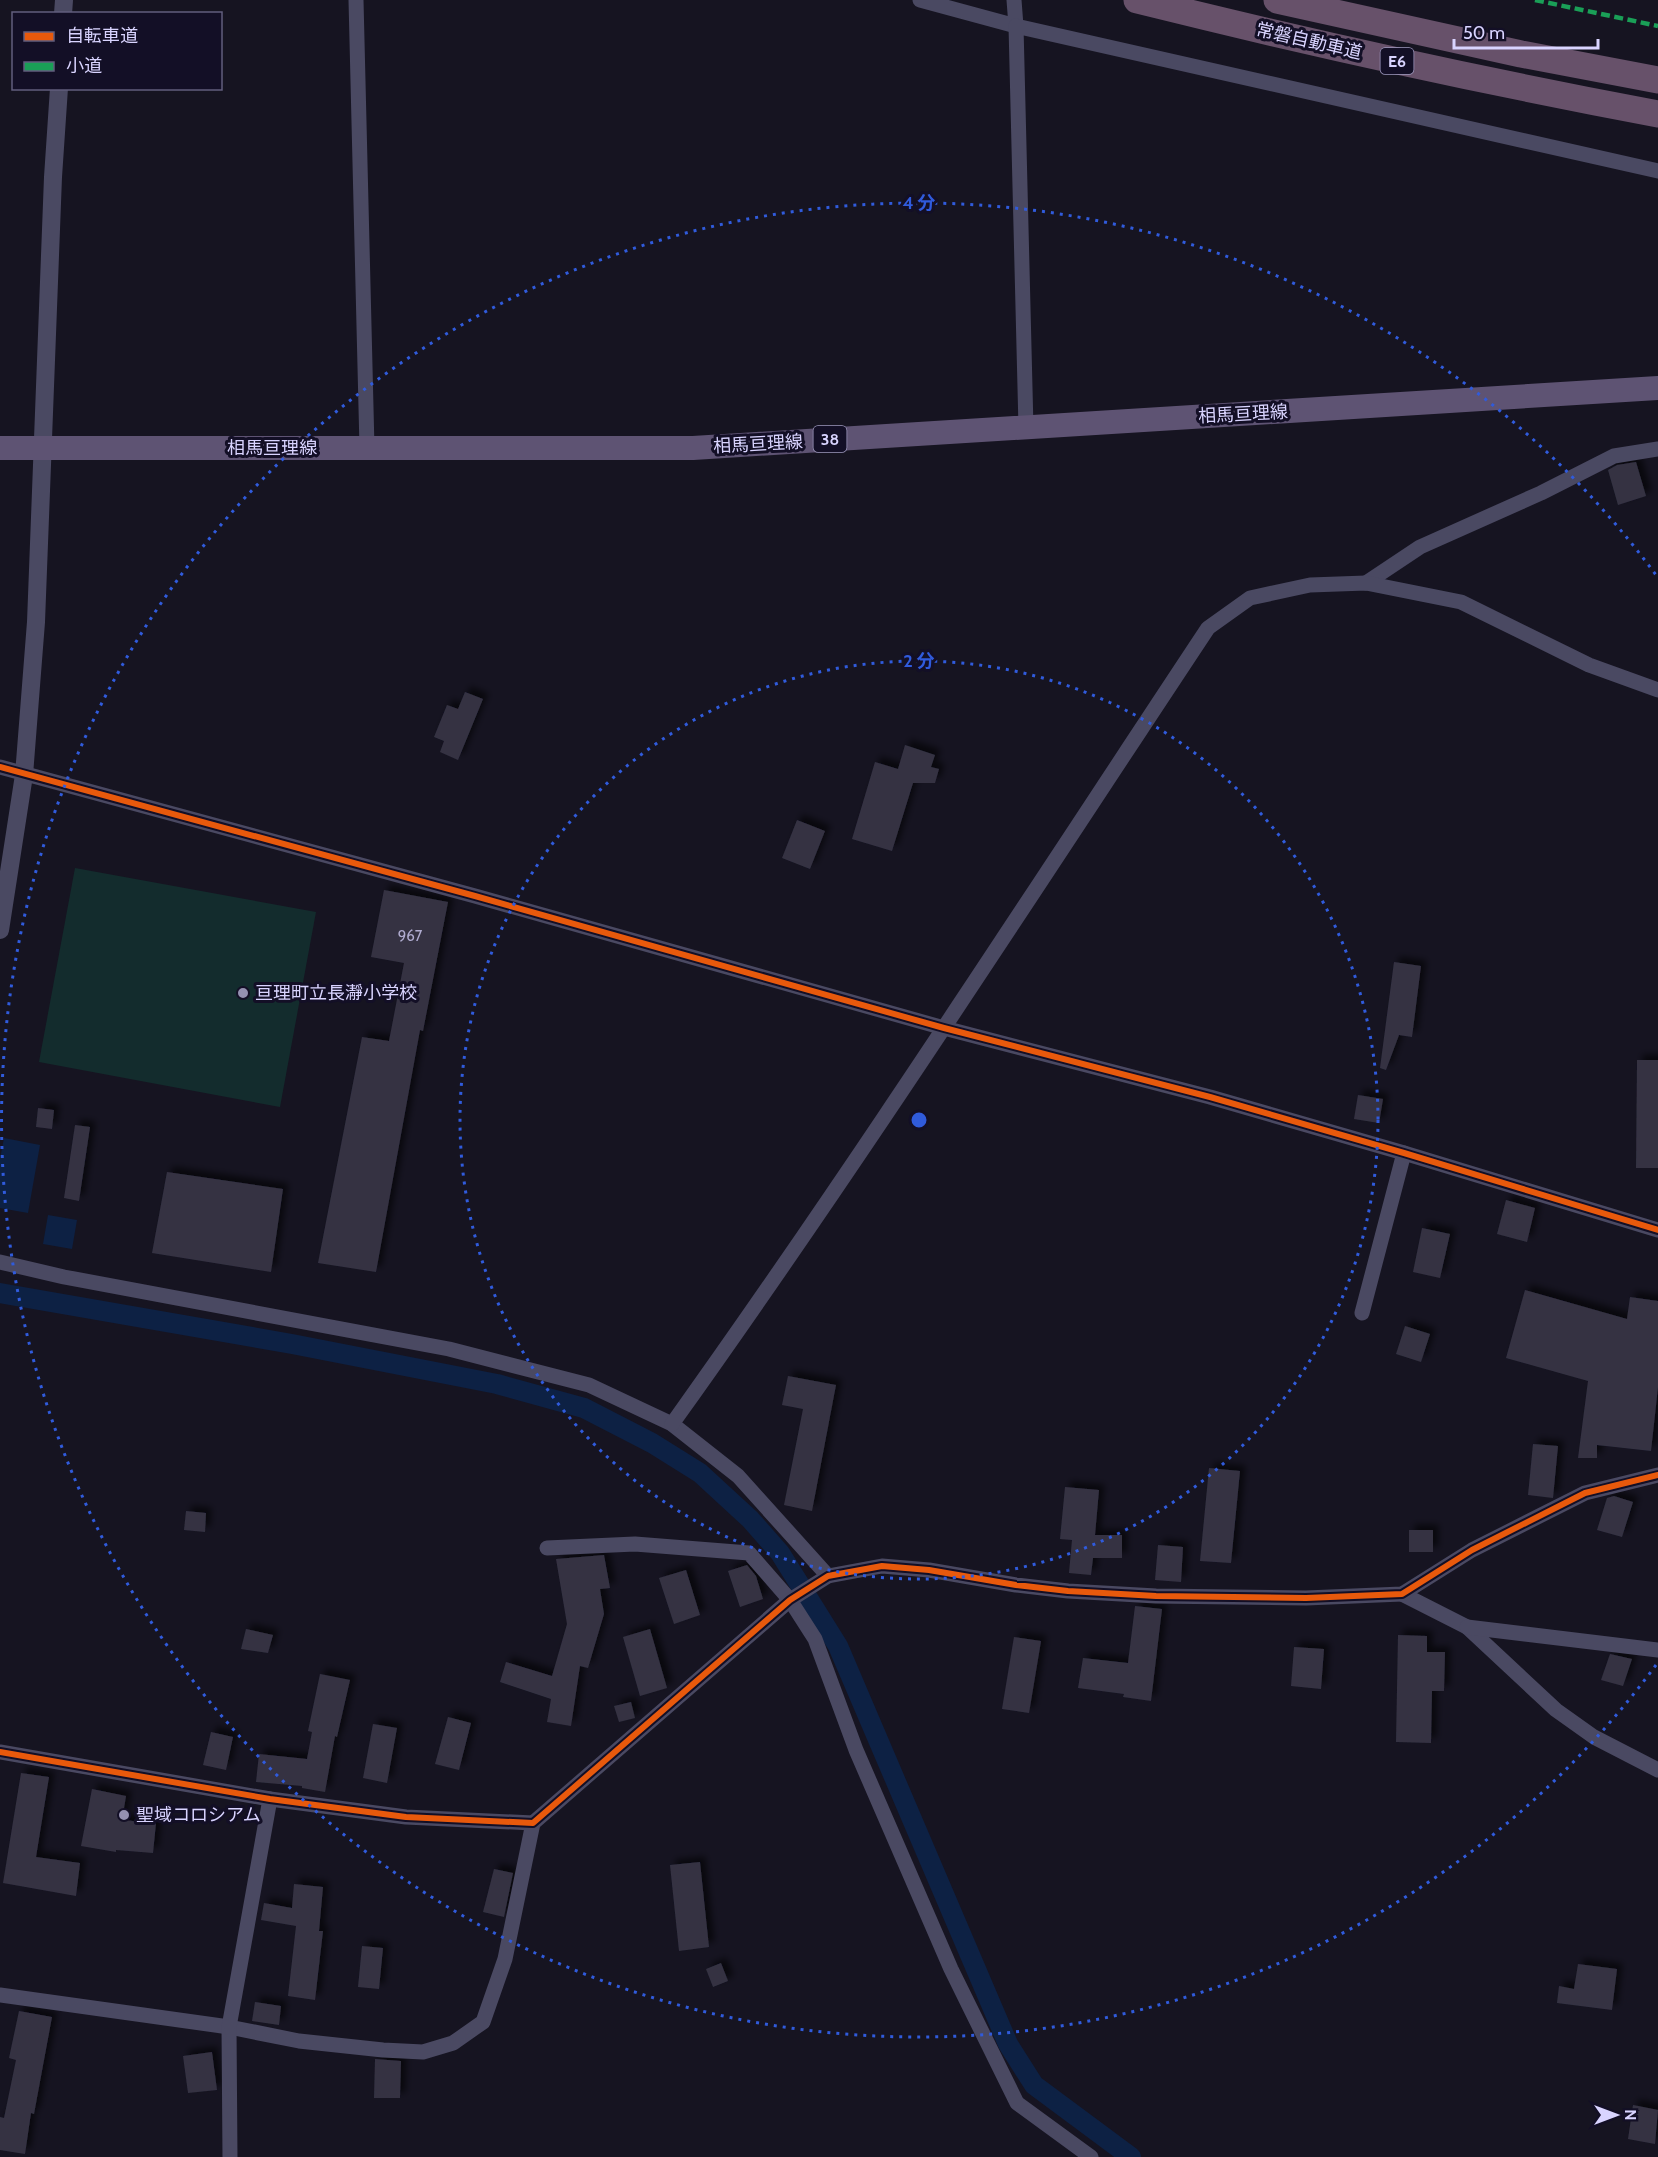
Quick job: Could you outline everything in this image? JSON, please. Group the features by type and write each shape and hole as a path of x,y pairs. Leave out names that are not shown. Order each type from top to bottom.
{"highway":[{"name":"常磐自動車道","path":"1137,0 1514,87 1658,114"},
{"name":"常磐自動車道","path":"1277,0 1521,54 1658,80"}],"main road":[{"name":"相馬亘理線","path":"0,448 693,448 1658,388"}],"street":[{"path":"356,0 367,448"},
{"path":"920,0 1016,26 1658,171"},
{"path":"1014,0 1026,428"},
{"path":"0,930 24,775 36,622 59,90"},
{"path":"1366,583 1420,547 1541,493 1614,456 1658,449"},
{"path":"672,1424 748,1318 944,1028 1208,628 1250,598 1310,585 1366,583 1461,602 1589,665 1658,690"},
{"path":"0,767 475,896 944,1028 1210,1097 1658,1230"},
{"path":"1362,1313 1404,1153"},
{"path":"0,1262 64,1277 448,1349 590,1385 672,1424 738,1476 828,1576"},
{"path":"1402,1594 1472,1550 1585,1493 1658,1475"},
{"path":"547,1548 635,1544 750,1552 790,1600 815,1639 856,1750 946,1958 1017,2103 1091,2157"},
{"path":"0,1995 229,2027 299,2041 383,2050 423,2052 453,2043 483,2022 506,1959 533,1823 790,1600 828,1576 882,1566 929,1570 1057,1590 1156,1596 1306,1598 1402,1594 1467,1627 1556,1710 1594,1737 1658,1770"},
{"path":"1467,1627 1658,1650"},
{"path":"0,1752 270,1799 406,1817 533,1823"},
{"path":"230,2157 229,2027 270,1799"}],"green space":[{"path":"75,868 316,912 280,1107 39,1062"}],"water":[{"path":"4,1138 40,1145 28,1213 0,1208 0,1159"},
{"path":"48,1215 77,1220 72,1249 43,1244"}],"building":[{"path":"1636,462 1646,496 1618,505 1608,470 1617,465"},
{"path":"465,692 483,699 458,760 440,752 444,741 434,737 447,705 458,709"},
{"path":"905,745 935,755 931,767 939,769 935,783 913,783 892,851 852,839 875,762 898,769"},
{"path":"797,820 825,831 810,869 782,858"},
{"path":"384,890 448,902 423,1031 420,1030 376,1272 318,1263 362,1037 389,1041 404,963 371,957"},
{"path":"1394,962 1421,966 1412,1037 1399,1035 1386,1070 1380,1068"},
{"path":"1637,1060 1658,1060 1658,1168 1636,1168"},
{"path":"1358,1095 1383,1099 1379,1123 1354,1119"},
{"path":"38,1108 54,1110 52,1129 36,1127"},
{"path":"75,1125 90,1127 79,1201 64,1198"},
{"path":"167,1172 283,1189 271,1272 152,1253"},
{"path":"1506,1200 1535,1208 1527,1242 1497,1234"},
{"path":"1422,1228 1450,1234 1440,1278 1413,1272"},
{"path":"1525,1290 1627,1319 1630,1297 1658,1301 1658,1387 1651,1451 1597,1445 1597,1458 1578,1458 1588,1381 1506,1358"},
{"path":"1405,1326 1430,1334 1421,1362 1396,1354"},
{"path":"788,1376 836,1385 812,1511 784,1505 803,1409 782,1405"},
{"path":"1533,1444 1558,1446 1553,1498 1528,1495"},
{"path":"1209,1468 1240,1471 1231,1563 1200,1561"},
{"path":"1065,1487 1099,1490 1095,1535 1122,1535 1122,1558 1093,1558 1091,1575 1069,1573 1072,1540 1060,1539"},
{"path":"1614,1496 1633,1502 1622,1537 1597,1530 1607,1498"},
{"path":"186,1511 206,1513 205,1532 184,1530"},
{"path":"1409,1530 1433,1530 1433,1552 1409,1552"},
{"path":"1158,1545 1183,1547 1181,1582 1155,1580"},
{"path":"604,1555 610,1588 600,1589 604,1614 588,1668 580,1666 571,1726 547,1722 551,1699 500,1682 506,1662 552,1676 567,1624 556,1559"},
{"path":"747,1565 756,1576 763,1599 740,1607 728,1571"},
{"path":"686,1570 700,1615 674,1624 659,1578"},
{"path":"1135,1606 1162,1609 1151,1701 1123,1697 1124,1694 1078,1688 1083,1658 1128,1663"},
{"path":"246,1629 273,1635 268,1653 241,1649"},
{"path":"650,1629 667,1688 640,1696 623,1637"},
{"path":"1398,1635 1427,1636 1427,1652 1445,1652 1444,1691 1432,1691 1431,1743 1396,1742"},
{"path":"1014,1637 1041,1641 1029,1713 1002,1709"},
{"path":"1294,1647 1324,1649 1321,1689 1291,1686"},
{"path":"1610,1654 1632,1659 1623,1686 1601,1680"},
{"path":"320,1674 350,1680 337,1737 335,1736 325,1792 302,1788 302,1786 256,1782 259,1754 307,1759 312,1732 308,1731"},
{"path":"631,1702 635,1718 619,1722 614,1706"},
{"path":"448,1717 471,1723 459,1770 435,1764"},
{"path":"373,1724 397,1728 387,1783 363,1778"},
{"path":"211,1732 233,1737 226,1770 203,1765"},
{"path":"21,1773 49,1777 36,1857 80,1863 76,1896 3,1883"},
{"path":"92,1789 126,1796 122,1820 156,1823 153,1853 116,1850 116,1852 81,1846"},
{"path":"700,1862 709,1947 679,1951 670,1865"},
{"path":"494,1869 513,1873 504,1917 483,1912"},
{"path":"294,1884 323,1887 319,1931 323,1931 315,2000 288,1996 296,1926 261,1920 264,1903 292,1908"},
{"path":"362,1946 383,1948 379,1989 358,1987"},
{"path":"721,1963 728,1981 713,1987 706,1969"},
{"path":"1578,1964 1617,1969 1612,2010 1557,2003 1559,1986 1574,1989"},
{"path":"255,2002 281,2006 279,2025 252,2021"},
{"path":"19,2011 52,2017 34,2114 31,2113 25,2154 0,2150 0,2117 4,2118 16,2060 9,2058"},
{"path":"212,2052 217,2090 188,2093 183,2056"},
{"path":"375,2059 401,2061 400,2098 374,2098"},
{"path":"1633,2105 1658,2110 1655,2144 1628,2139"}],"waterway":[{"path":"0,1293 292,1344 497,1384 584,1408 652,1443 700,1473 750,1519 780,1553 838,1646 1008,2044 1034,2085 1131,2157"}],"marked path":[{"path":"1535,0 1658,26"}],"cycle path":[{"path":"0,767 475,896 944,1028 1210,1097 1658,1230"},
{"path":"0,1752 270,1799 406,1817 533,1823 790,1600 828,1576 882,1566 929,1570 1016,1585 1068,1591 1156,1596 1306,1598 1402,1594 1472,1550 1585,1493 1658,1475"}],"place":[{"name":"亘理町立長瀞小学校","path":"243,993"},
{"name":"聖域コロシアム","path":"124,1815"}]}
